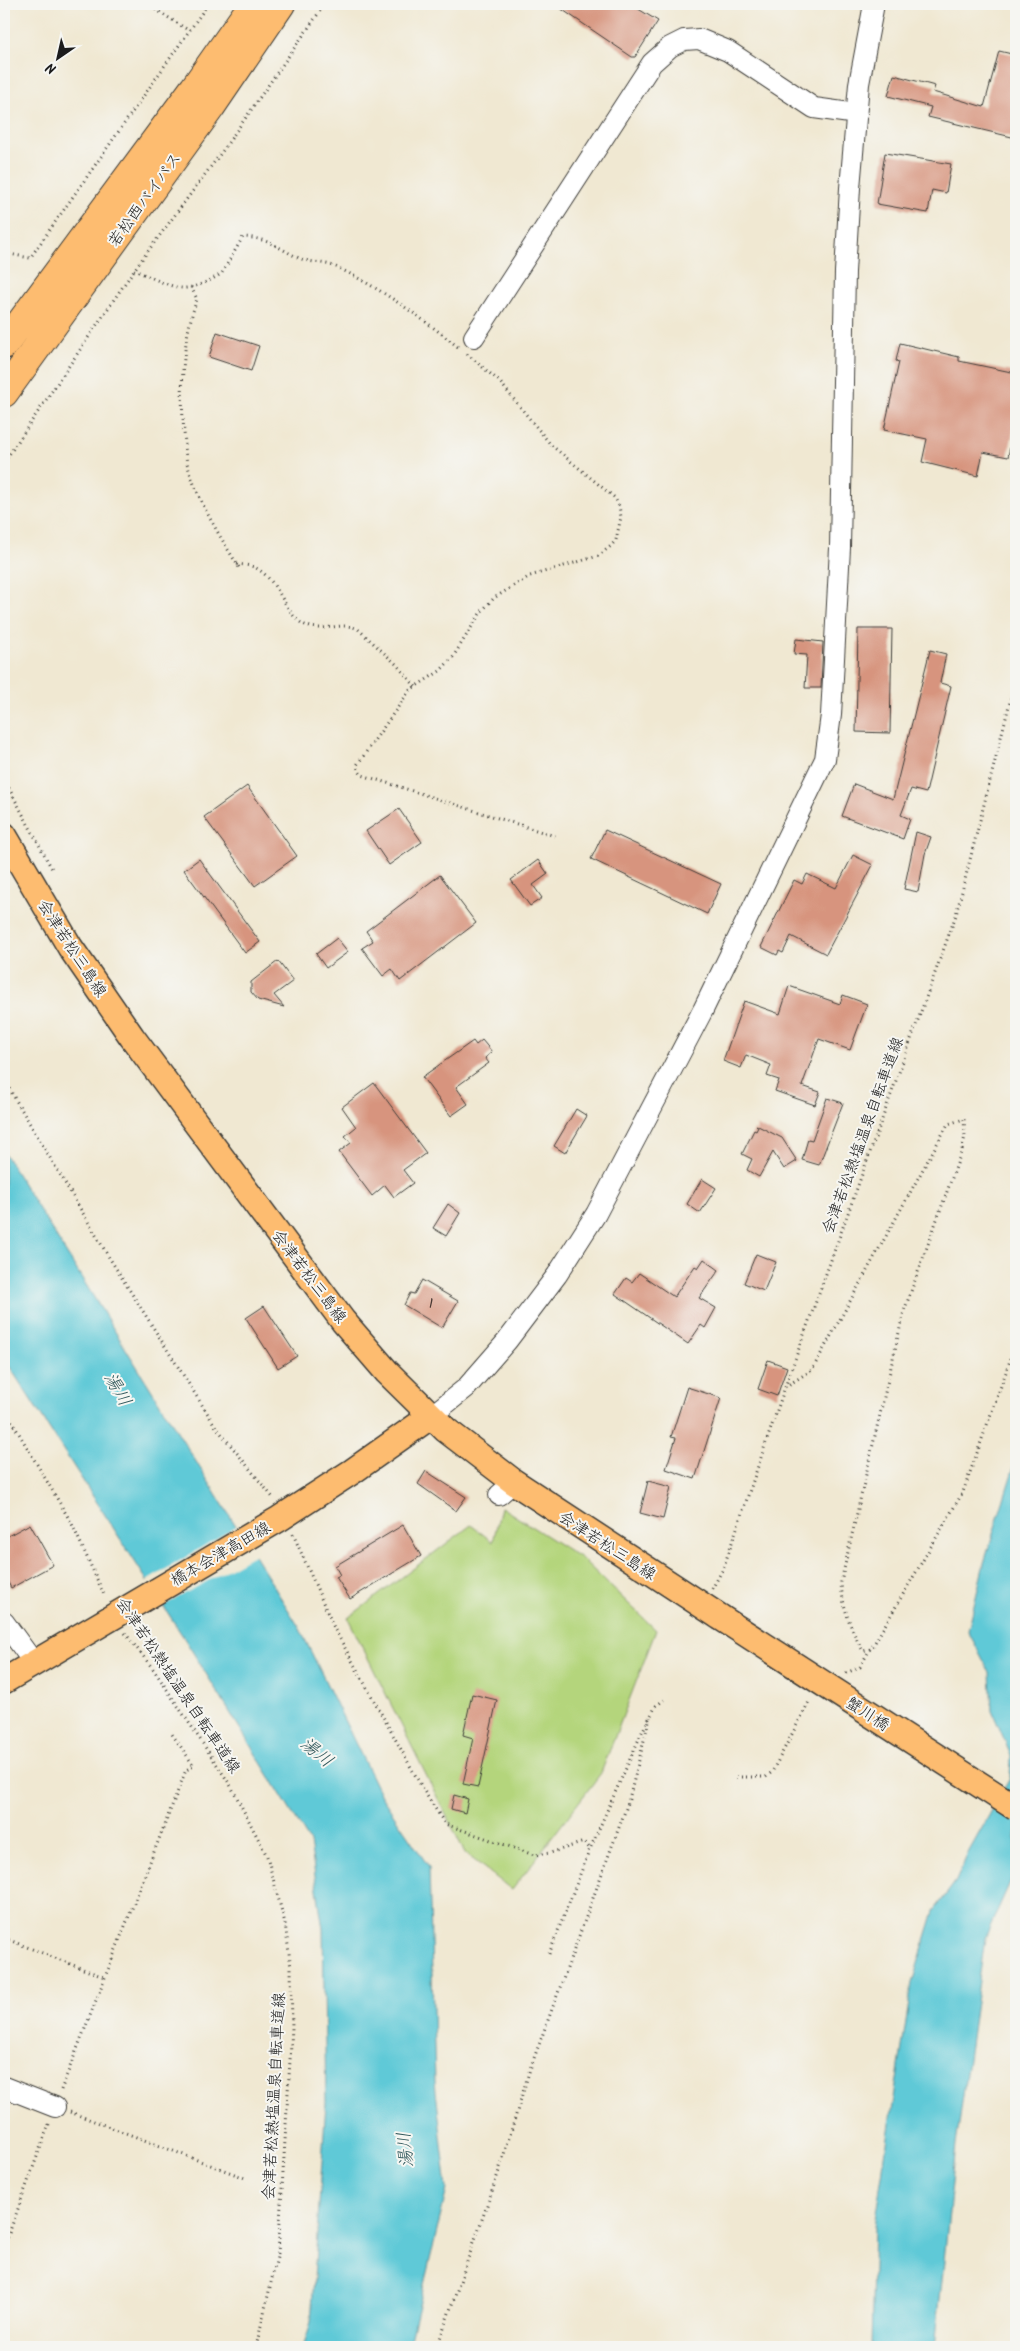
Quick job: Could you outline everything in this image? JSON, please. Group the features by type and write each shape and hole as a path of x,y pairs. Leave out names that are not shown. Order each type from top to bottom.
{"highway":[{"name":"若松西バイパス","path":"4,345 194,88 253,4"},
{"name":"若松西バイパス","path":"4,393 210,107 281,4"}],"main road":[{"name":"会津若松三島線","path":"4,835 70,947 138,1045 344,1321 387,1372 506,1489 715,1606"},
{"name":"橋本会津高田線","path":"4,1681 282,1516 353,1471 431,1416"},
{"name":"蟹川橋","path":"715,1606 1016,1808"}],"street":[{"path":"431,1416 466,1388 507,1341 557,1275 596,1214 703,1010 825,759 831,715 835,661 840,548 845,272 859,84 874,4"},
{"path":"474,337 652,62 670,47 684,40 699,39 728,51 814,108 857,114"},
{"path":"4,1622 34,1663"},
{"path":"4,2087 55,2107"}],"path":[{"path":"147,4 188,30"},
{"path":"4,253 30,258 208,4"},
{"path":"4,462 134,270 221,153 325,4"},
{"path":"134,270 181,288 191,287 217,277 222,273 243,237 258,237 279,245 301,259 336,267 394,301 478,363 499,381 551,445 615,498 619,506 620,517 616,540 611,546 598,556 530,576 494,598 481,612 453,656 440,671 410,690 357,765 362,775 558,837"},
{"path":"191,287 197,300 190,320 183,362 182,415 187,462 211,523 240,569"},
{"path":"236,564 255,567 270,578 294,617 304,625 318,629 352,626 358,629 396,664 416,687"},
{"name":"会津若松熱塩温泉自転車道線","path":"715,1606 723,1569 785,1387 956,915 1016,678"},
{"path":"4,779 52,869"},
{"path":"4,1080 85,1217 210,1419 282,1516 335,1630 445,1824 534,1855 550,1853 584,1842 590,1849"},
{"path":"785,1387 812,1370 948,1124 964,1119 965,1136 962,1150 904,1311 841,1582 841,1594 853,1634 863,1651 871,1649"},
{"path":"841,1674 860,1667 963,1492 1016,1344"},
{"name":"会津若松熱塩温泉自転車道線","path":"4,1408 72,1524 116,1614 231,1786 267,1856 285,1924 290,1968 292,2028 278,2253 256,2347"},
{"path":"736,1777 766,1777 772,1772 814,1693"},
{"path":"549,1954 590,1849 650,1717 656,1706 664,1700"},
{"path":"436,2347 498,2174 530,2068 628,1803 650,1717"},
{"path":"4,2244 186,1770 194,1766 172,1734"},
{"path":"4,1938 106,1978"},
{"path":"55,2107 245,2178"}],"green space":[{"path":"501,1507 581,1558 656,1630 601,1773 512,1890 465,1853 348,1618 471,1525 493,1542"}],"water":[{"name":"湯川","path":"4,1153 299,1627 381,1796 429,1867 435,2082 447,2189 409,2347 303,2347 311,2322 326,2103 323,1929 310,1842 184,1638 4,1358"},
{"path":"1016,1460 1016,1869 985,1938 956,2145 935,2347 871,2347 874,2226 912,1983 934,1911 956,1881 968,1853 1010,1778 1011,1755 992,1711 990,1673 968,1631 984,1563"}],"pier":[{"path":"238,1525 256,1554 161,1607 145,1582"}],"building":[{"path":"554,4 630,4 658,21 635,57 632,57"},
{"path":"999,51 1016,55 1016,138 928,117 931,107 888,96 894,75 935,86 933,92 984,107"},
{"path":"885,153 951,164 946,193 932,190 928,213 877,204"},
{"path":"217,332 259,346 251,371 209,357"},
{"path":"900,343 959,357 959,361 1016,373 1016,417 1008,457 983,452 978,476 922,462 927,439 884,430 899,362 896,361"},
{"path":"858,629 892,629 890,733 856,732"},
{"path":"796,639 823,642 821,688 805,688 807,655 794,654"},
{"path":"930,650 946,654 940,683 951,686 926,793 911,789 901,815 910,819 903,839 842,816 854,784 893,799"},
{"path":"247,786 297,856 255,886 204,817"},
{"path":"399,809 422,842 389,865 366,831"},
{"path":"605,830 721,884 707,914 591,859"},
{"path":"916,832 931,837 925,854 918,892 904,889"},
{"path":"853,855 873,865 826,954 791,936 783,953 779,951 777,955 761,947 794,880 802,884 807,874 836,888"},
{"path":"199,859 260,942 245,953 184,870"},
{"path":"538,860 548,874 533,885 542,898 530,906 511,880"},
{"path":"440,875 476,923 400,981 392,969 383,976 362,948 373,941 366,931"},
{"path":"337,938 348,952 326,968 316,954"},
{"path":"278,961 293,981 274,995 284,1007 258,1000 251,992 251,982"},
{"path":"789,986 840,1004 843,995 867,1004 850,1050 819,1039 802,1086 820,1092 815,1105 775,1091 779,1080 767,1076 771,1065 746,1055 741,1068 723,1061 744,1001 780,1014"},
{"path":"482,1040 492,1052 485,1058 489,1063 456,1087 468,1104 451,1116 422,1077 473,1041 476,1045"},
{"path":"374,1083 426,1153 403,1170 413,1183 394,1197 385,1185 372,1196 339,1152 351,1143 345,1136 356,1127 342,1107"},
{"path":"827,1098 843,1103 819,1165 802,1160 808,1139 812,1140"},
{"path":"576,1109 587,1116 565,1153 554,1146"},
{"path":"756,1125 782,1138 797,1161 784,1169 773,1152 759,1177 747,1170 752,1159 742,1154 754,1130 756,1131 758,1127"},
{"path":"702,1179 716,1188 700,1213 687,1204"},
{"path":"448,1204 460,1213 446,1236 433,1228"},
{"path":"756,1254 776,1262 764,1291 744,1283"},
{"path":"704,1259 719,1270 699,1298 716,1308 705,1328 701,1325 688,1344 615,1294 626,1278 632,1282 639,1273 674,1297 695,1266 698,1268"},
{"path":"422,1280 458,1301 442,1328 404,1305 410,1293 414,1294"},
{"path":"264,1306 297,1356 278,1368 246,1318"},
{"path":"768,1360 787,1367 777,1396 758,1389"},
{"path":"687,1387 721,1398 695,1479 666,1469 676,1438 671,1437"},
{"path":"426,1471 466,1497 456,1511 418,1484"},
{"path":"648,1481 671,1487 663,1519 640,1513"},
{"path":"30,1524 53,1565 11,1588 4,1575 4,1538"},
{"path":"403,1525 421,1556 350,1599 336,1577 340,1575 335,1566"},
{"path":"472,1694 497,1700 478,1787 463,1784 473,1738 463,1735"},
{"path":"454,1795 468,1799 465,1813 451,1809"}]}
